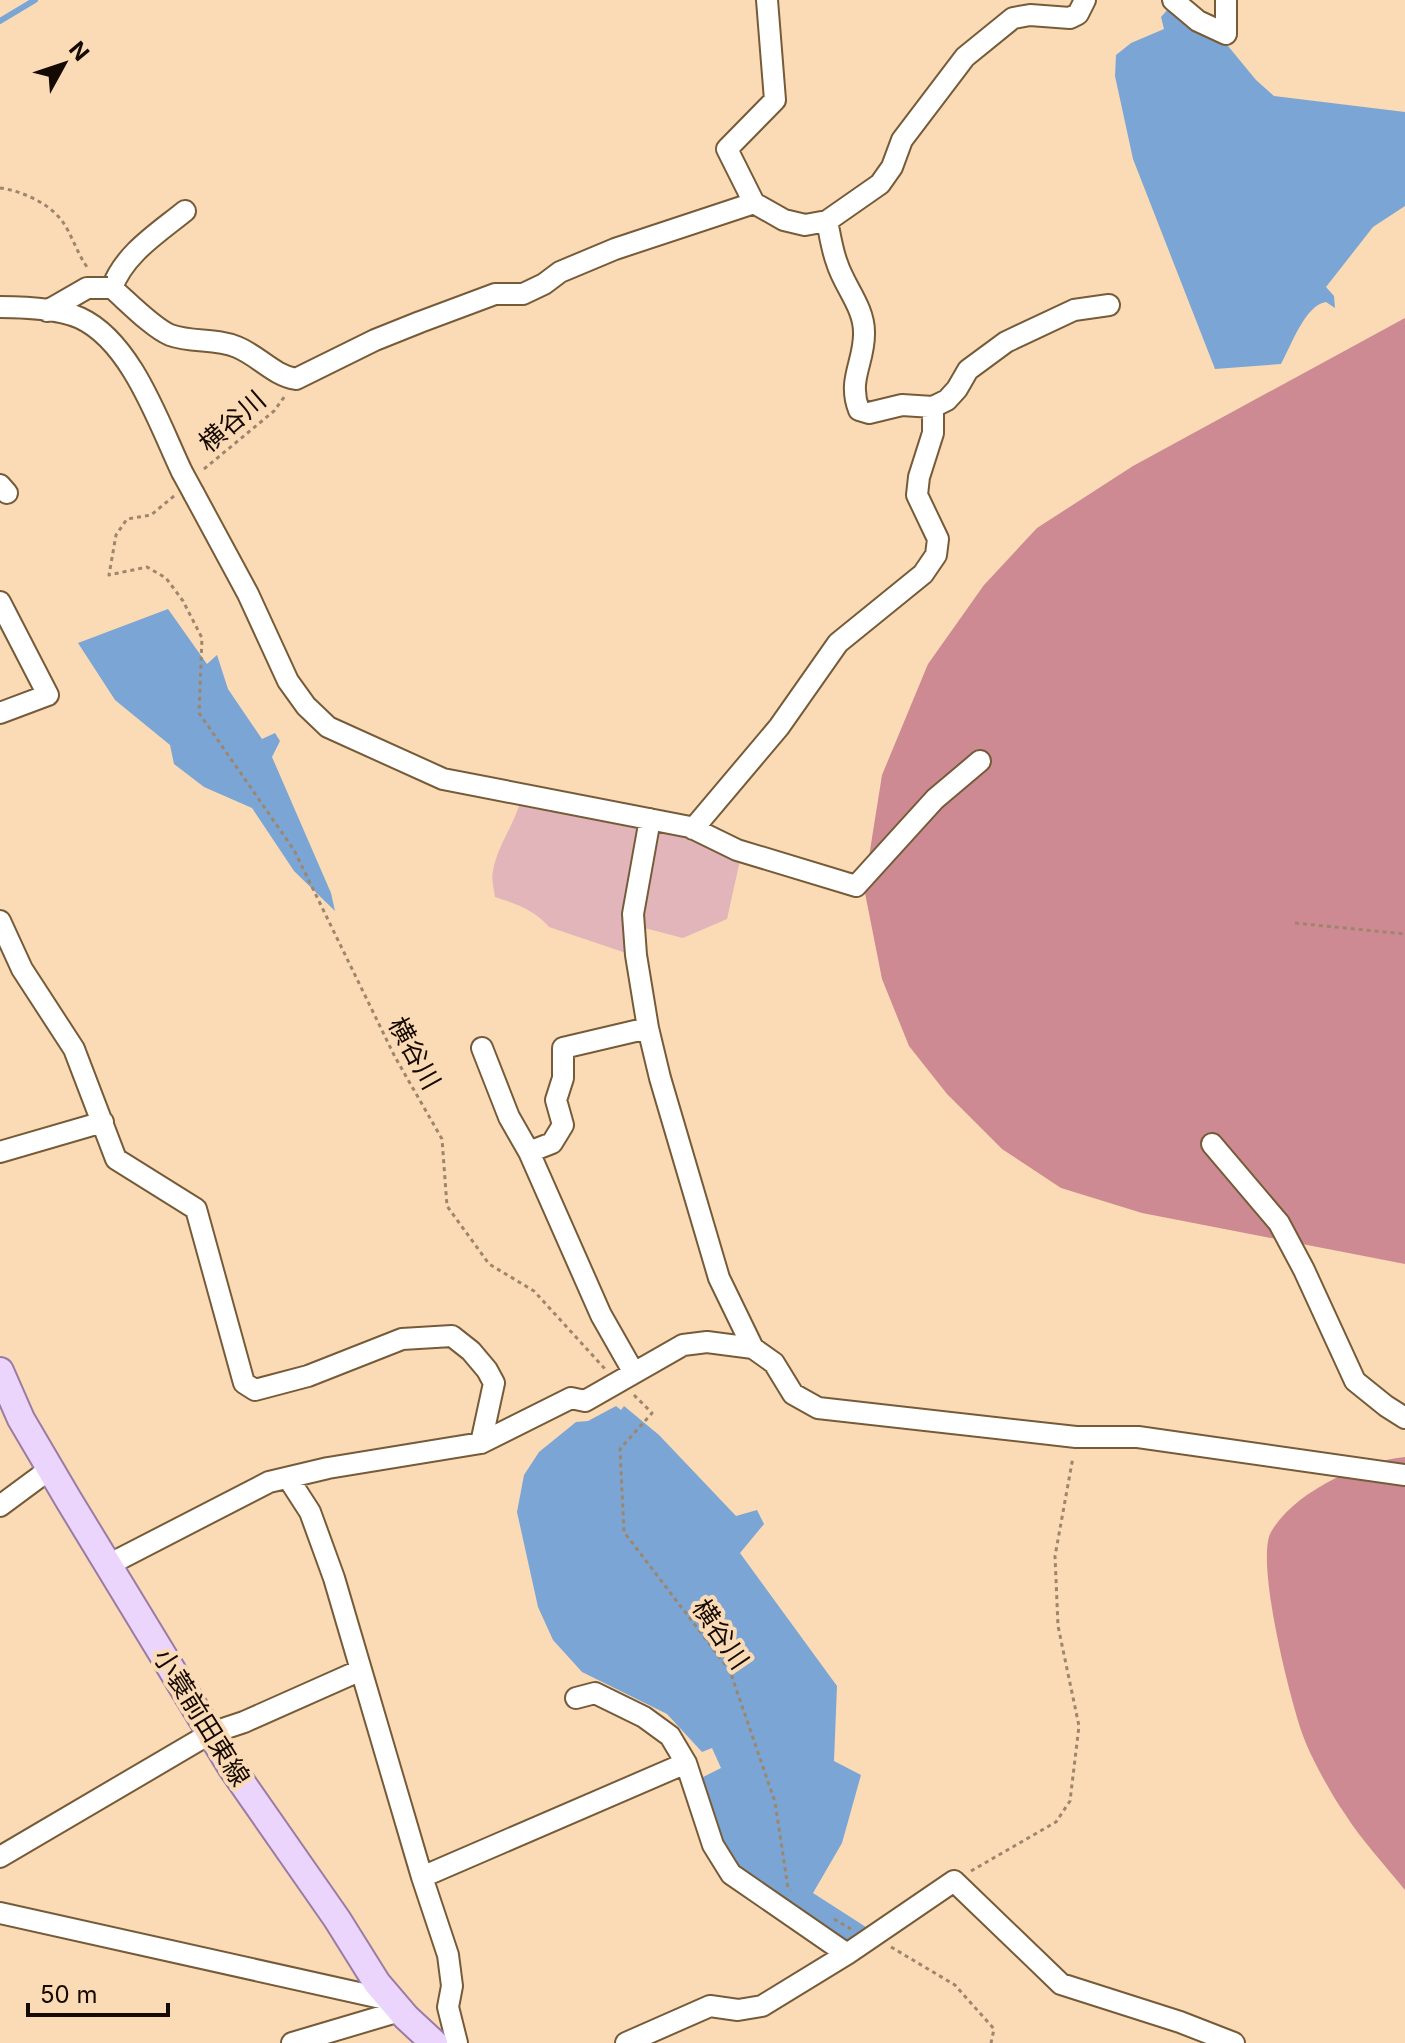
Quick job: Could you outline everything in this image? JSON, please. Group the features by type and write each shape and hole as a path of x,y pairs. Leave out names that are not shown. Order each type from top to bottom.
{"main road":[{"name":"小蓑前田東線","path":"0,1371 21,1419 50,1469 211,1733 395,2005 434,2043"}],"street":[{"path":"767,0 775,100 727,149 754,203 784,220 805,225 827,221 880,184 892,167 902,140 965,57 1013,18 1030,15 1070,18 1078,14 1085,0"},
{"path":"1173,0 1198,21 1226,34 1226,0"},
{"path":"102,285 168,334 220,341 240,348 283,377 296,379 375,340 420,322 495,294 523,294 560,272 615,249 754,203"},
{"path":"47,311 117,275 133,254 185,211"},
{"path":"827,221 837,264 864,320 863,352 853,395 859,410 869,413 902,405 933,407 947,400 968,370 1006,342 1074,310 1109,305"},
{"path":"0,307 24,307 80,318 118,349 136,377 187,484 248,594 288,681 306,706 328,727 443,779 693,829 737,850 856,886 935,799 980,761"},
{"path":"693,829 779,727 838,643 923,574 936,555 938,539 917,495 919,477 933,433 933,407"},
{"path":"0,602 48,695 0,713"},
{"path":"650,819 633,914 648,1028 719,1278 753,1348"},
{"path":"0,921 22,969 74,1049 116,1159 196,1209 244,1383 255,1390 308,1376 402,1339 452,1336 471,1351 494,1383 481,1443"},
{"path":"529,1152 552,1143 563,1125 556,1100 563,1078 563,1048 648,1028"},
{"path":"482,1048 509,1117 529,1152 627,1377"},
{"path":"0,1152 103,1122"},
{"path":"1212,1144 1279,1223 1355,1381 1405,1418"},
{"path":"108,1565 269,1482 328,1468 481,1443 571,1398 585,1401 683,1345 707,1342 753,1348 774,1363 793,1394 818,1408 1076,1437 1138,1437 1405,1475"},
{"path":"0,1506 50,1469"},
{"path":"288,1478 310,1512 334,1578 448,1955 452,1986 448,2007 457,2043"},
{"path":"0,1857 211,1733 244,1722 361,1670"},
{"path":"576,1698 595,1693 644,1717 670,1736 686,1763 713,1845 731,1874 847,1954"},
{"path":"422,1877 686,1763"},
{"path":"626,2043 710,2006 738,2010 762,2006 847,1954 954,1881 1061,1984 1180,2022 1234,2043"},
{"path":"0,1913 395,2005"},
{"path":"292,2043 395,2005"}],"path":[{"path":"0,188 40,202 65,223 77,254 102,285"},
{"name":"横谷川","path":"276,392 287,397 151,515 127,519 116,535 109,575 147,567 166,578 189,613 202,638 199,713 294,850 395,1057 442,1139 447,1206 489,1264 534,1291 627,1377 652,1413 620,1449 624,1532 730,1671 775,1802 788,1888 800,1896"},
{"path":"1295,923 1405,934"},
{"path":"954,1881 1056,1822 1070,1801 1079,1726 1058,1626 1055,1556 1076,1437"},
{"path":"834,1919 857,1932"},
{"path":"886,1944 955,1985 994,2029 991,2043"}],"shaded area":[{"path":"1405,318 1405,1264 1142,1213 1061,1188 1002,1149 947,1094 909,1046 882,979 864,888 882,775 928,664 984,585 1037,528 1133,466"},
{"path":"521,799 690,833 741,856 727,919 683,938 625,923 626,953 549,927 531,912 495,897 492,877 495,862"},
{"path":"1405,1457 1405,1890 1352,1824 1327,1786 1306,1742 1276,1631 1267,1571 1267,1548 1271,1532 1282,1517 1312,1492 1349,1472"}],"water":[{"path":"1169,8 1228,46 1256,80 1274,96 1405,112 1405,206 1373,227 1326,287 1334,296 1335,308 1326,302 1312,310 1299,327 1281,364 1215,369 1133,159 1115,76 1116,55 1131,43 1164,29 1161,17"},
{"path":"168,609 207,664 217,655 228,689 262,739 275,733 280,741 272,757 331,893 335,911 294,871 252,808 204,787 174,764 170,745 115,700 78,643"},
{"path":"616,1406 621,1410 624,1406 659,1435 736,1516 757,1510 764,1524 740,1553 837,1686 834,1761 861,1775 842,1843 813,1893 869,1929 858,1941 832,1937 737,1870 715,1836 703,1777 721,1768 712,1748 702,1752 667,1714 582,1672 553,1640 538,1607 517,1512 524,1475 539,1452 576,1422 588,1421"}],"waterway":[{"path":"0,21 35,0"}]}
